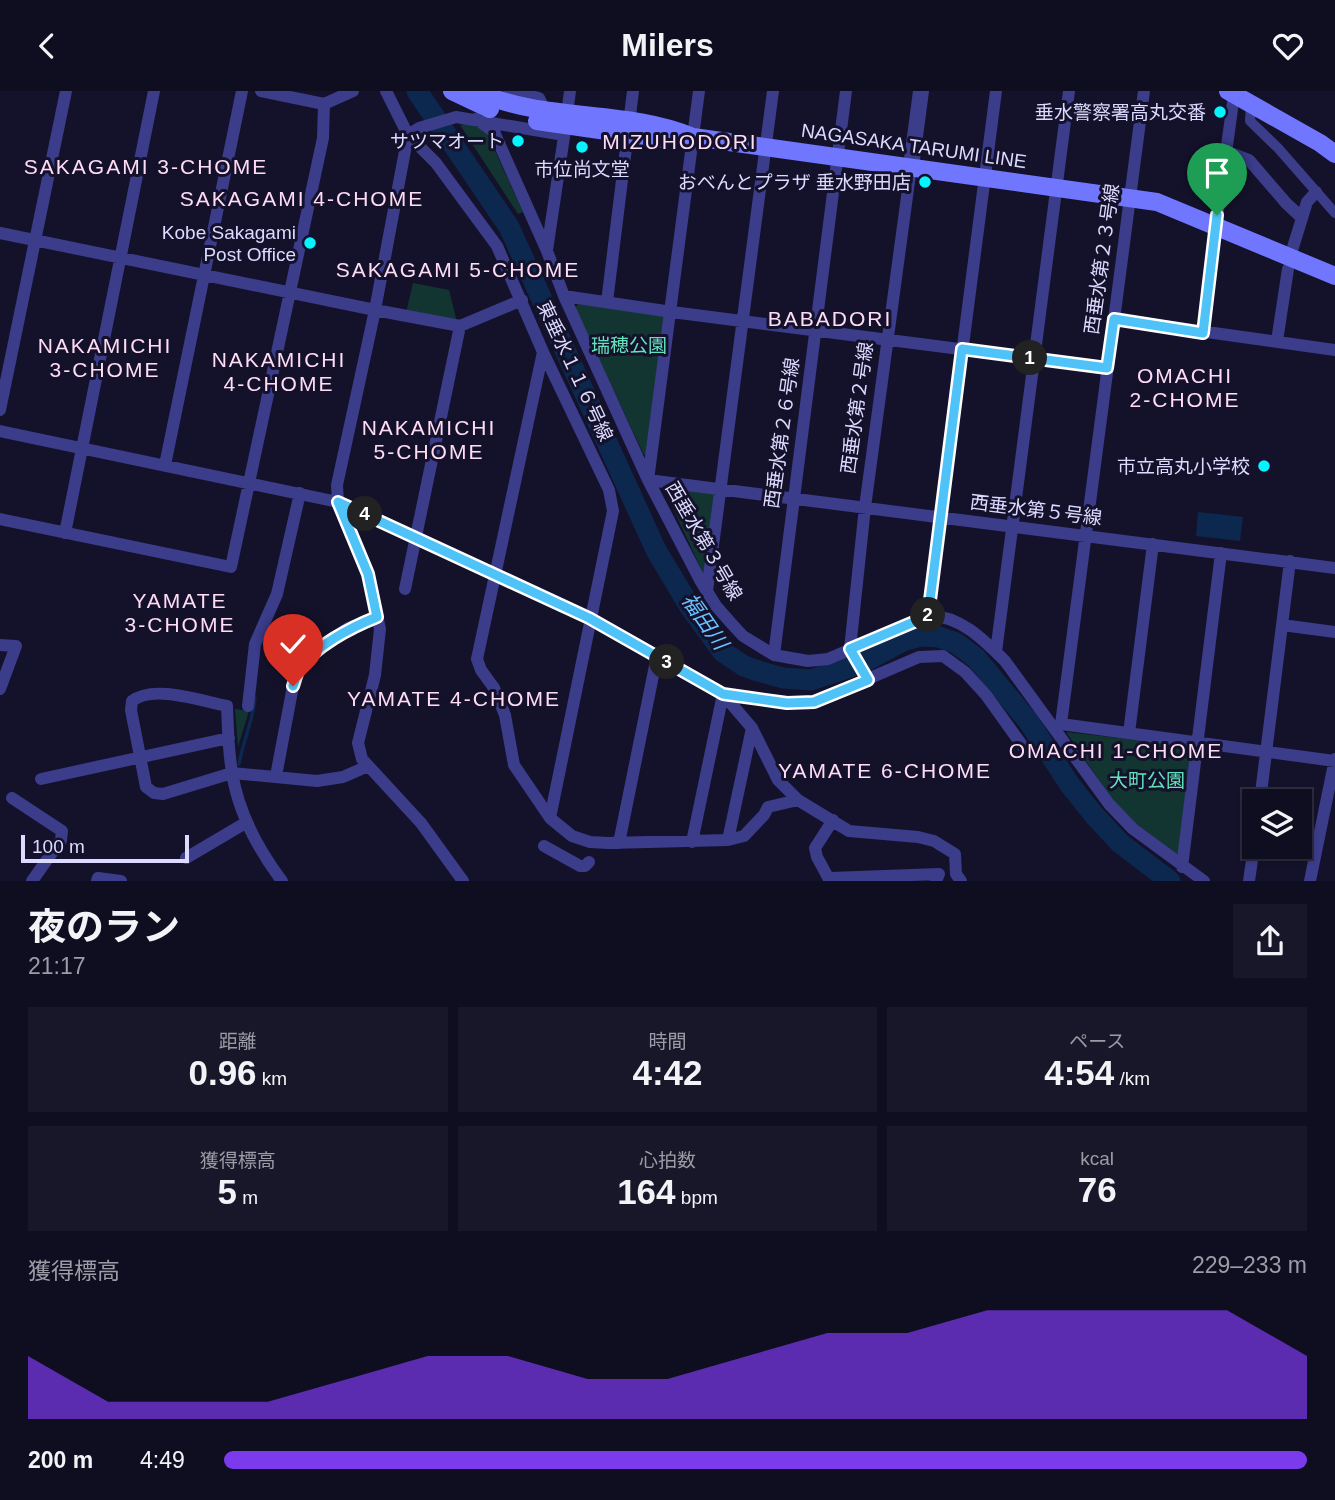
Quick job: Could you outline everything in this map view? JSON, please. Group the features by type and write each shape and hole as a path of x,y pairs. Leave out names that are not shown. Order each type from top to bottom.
{"main road":[{"name":"NAGASAKA TARUMI LINE","path":"452,91 491,110 520,118 565,125 628,127 672,141 693,137 1157,202 1289,263 1335,289"},
{"name":"NAGASAKA TARUMI LINE","path":"476,91 523,108 545,111 565,125"},
{"path":"1231,93 1335,154"},
{"name":"NAGASAKA TARUMI LINE","path":"1289,263 1335,276"}],"street":[{"path":"0,411 66,91"},
{"path":"65,533 154,91"},
{"path":"165,465 242,91"},
{"path":"261,91 324,104 353,91"},
{"name":"東垂水１１６号線","path":"386,91 497,246 543,352 609,490 613,511 550,818"},
{"path":"509,91 539,98 545,111"},
{"path":"547,251 570,91"},
{"path":"607,302 633,91"},
{"path":"648,480 699,91"},
{"path":"707,591 773,91"},
{"name":"西垂水第２６号線","path":"774,655 846,91"},
{"name":"西垂水第２号線","path":"850,649 865,507 921,91"},
{"path":"996,91 928,616 948,618 986,642 1058,726 1109,804 1133,829 1182,867 1204,880"},
{"path":"996,652 1069,91"},
{"name":"西垂水第２３号線","path":"1058,726 1086,536 1144,91"},
{"path":"1203,333 1231,93"},
{"path":"0,519 231,567 323,138 324,104"},
{"path":"1251,104 1250,121 1335,213"},
{"path":"463,880 422,823 362,759 358,743 375,675 380,629 368,574 338,502 337,485 414,131 456,117 565,125"},
{"name":"西垂水第３号線","path":"476,119 494,132 564,296 648,480 716,606 743,636 774,655 808,661 828,659 928,616"},
{"path":"1226,151 1250,160 1302,218"},
{"path":"1277,341 1289,263 1307,202 1316,192"},
{"path":"0,233 460,325 522,300"},
{"path":"564,296 1107,368"},
{"path":"1114,319 1335,350"},
{"path":"405,589 460,325"},
{"path":"543,352 478,659 505,715 514,765 550,818 572,836 590,842 728,840 744,836 768,807 798,800"},
{"path":"0,431 338,502 497,573 589,618 723,694 752,728 778,780 798,800 849,831 902,834 933,841 955,854 956,878"},
{"name":"西垂水第５号線","path":"648,480 1335,568"},
{"path":"248,706 255,644 277,594 300,493"},
{"path":"1129,733 1153,544"},
{"path":"1182,867 1221,553"},
{"path":"1262,789 1290,561"},
{"path":"276,776 293,686 299,670 319,650 348,628 377,617"},
{"path":"1282,625 1335,632"},
{"path":"0,646 16,646 0,689"},
{"path":"850,649 868,680"},
{"path":"619,843 657,656"},
{"path":"723,694 787,703 814,702 919,657 943,656 965,672 986,695 1024,748"},
{"path":"282,880 260,850 247,823 232,773 227,706 159,692 140,694 132,701 131,710 146,787 155,793 163,794 232,773 317,781 343,777 368,766"},
{"path":"692,842 723,694"},
{"path":"1058,726 1335,760 1310,880"},
{"path":"728,840 752,728"},
{"path":"40,779 229,738"},
{"path":"12,798 62,831 61,840 32,880"},
{"path":"833,820 815,848 817,857 830,879 937,877 944,859 942,846"},
{"path":"186,858 247,823"},
{"path":"544,846 580,866 589,862"},
{"path":"1249,880 1252,859"},
{"path":"97,880 121,880"}],"green space":[{"path":"468,123 486,131 523,212 518,214 460,125"},
{"path":"413,283 449,290 457,322 406,313"},
{"name":"瑞穂公園","path":"578,304 661,315 667,319 647,455 644,455 575,308"},
{"path":"668,487 711,492 716,496 707,573 703,573 665,491"},
{"path":"235,709 249,711 238,747"},
{"name":"大町公園","path":"1066,732 1191,746 1178,858 1137,825 1115,803"}],"water":[{"path":"1198,512 1243,517 1240,541 1196,536"}],"waterway":[{"name":"福田川","path":"417,91 509,227 656,550 690,607 723,652 744,666 758,671 783,678 811,680 862,663 903,641 921,636 939,637 956,643 976,658 1029,722 1070,785 1094,815 1120,843 1170,881"},
{"path":"239,764 255,698"}],"place":[{"name":"垂水警察署高丸交番","path":"1220,112"},
{"name":"サツマオート","path":"518,141"},
{"name":"市位尚文堂","path":"582,147"},
{"name":"おべんとプラザ 垂水野田店","path":"925,182"},
{"name":"Kobe Sakagami Post Office","path":"310,243"},
{"name":"市立高丸小学校","path":"1264,466"}],"district":[{"name":"MIZUHODORI","path":"680,141"},
{"name":"SAKAGAMI 3-CHOME","path":"146,166"},
{"name":"SAKAGAMI 4-CHOME","path":"302,198"},
{"name":"SAKAGAMI 5-CHOME","path":"458,269"},
{"name":"BABADORI","path":"830,318"},
{"name":"NAKAMICHI 3-CHOME","path":"105,357"},
{"name":"NAKAMICHI 4-CHOME","path":"279,371"},
{"name":"OMACHI 2-CHOME","path":"1185,387"},
{"name":"NAKAMICHI 5-CHOME","path":"429,439"},
{"name":"YAMATE 3-CHOME","path":"180,612"},
{"name":"YAMATE 4-CHOME","path":"454,698"},
{"name":"OMACHI 1-CHOME","path":"1116,750"},
{"name":"YAMATE 6-CHOME","path":"885,770"}],"route":[{"path":"293,686 299,670 319,650 348,628 377,617 368,574 338,502 497,573 589,618 723,694 787,703 814,702 868,680 850,649 928,616 962,349 1107,368 1114,319 1203,333 1217,215"}]}
